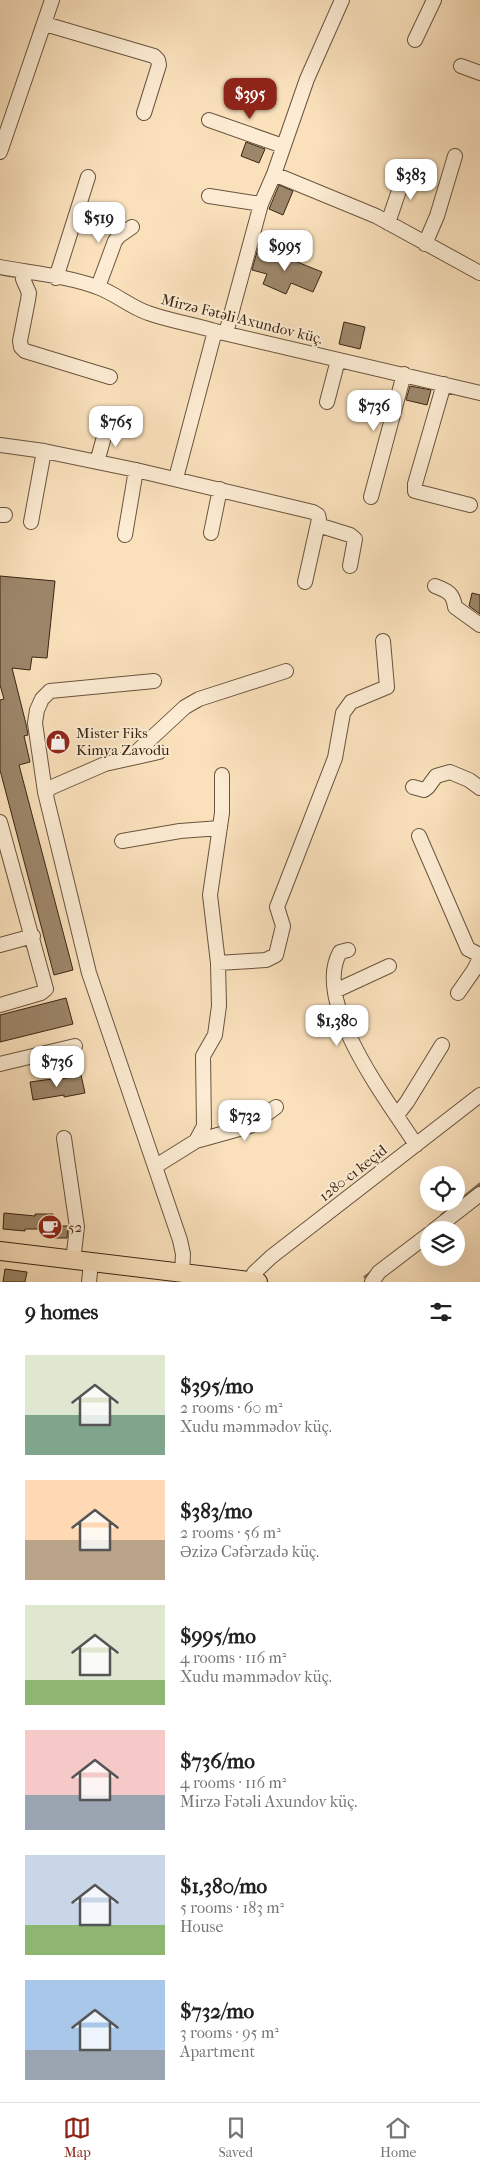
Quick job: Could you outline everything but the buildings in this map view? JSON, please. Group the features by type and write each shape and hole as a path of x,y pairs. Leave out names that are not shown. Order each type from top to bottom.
{"main road":[{"path":"0,1251 255,1282"}],"street":[{"path":"0,152 52,0"},
{"path":"176,478 261,204 274,174 282,146 307,79 342,0"},
{"path":"414,40 434,0"},
{"path":"45,24 154,56 158,60 159,65 144,113"},
{"path":"461,66 480,73"},
{"path":"209,120 282,146"},
{"path":"425,244 437,216 455,156"},
{"path":"388,223 406,170"},
{"path":"274,174 388,223 480,273"},
{"path":"56,278 88,176"},
{"path":"209,196 261,204"},
{"path":"98,287 115,241 132,227"},
{"name":"Mirzə Fətəli Axundov küç.","path":"0,267 98,287 131,306 150,314 480,393"},
{"path":"22,271 29,293 20,340 21,347 25,351 110,377"},
{"path":"328,402 338,360"},
{"path":"371,497 404,374"},
{"path":"444,384 415,484 416,491 470,505"},
{"path":"97,462 106,426"},
{"path":"0,445 44,451 176,478 313,512 318,515 318,525 305,582"},
{"path":"31,522 44,451"},
{"path":"125,535 136,470"},
{"path":"211,533 220,489"},
{"path":"318,525 350,535 354,539 350,566"},
{"path":"436,586 454,596 455,607 480,625"},
{"path":"218,963 266,960 276,955 283,926 277,907 335,758 343,714 351,702 387,687 383,641"},
{"path":"130,758 184,707 199,699 286,671"},
{"path":"154,681 50,691 40,704 35,724 45,792 88,973 180,1240 183,1254 182,1274"},
{"path":"45,792 95,767 160,752"},
{"path":"413,787 424,790 428,788 436,776 450,772 479,785"},
{"path":"196,1141 204,1126 203,1056 215,1035 219,1006 218,963 210,895 220,828 222,775"},
{"path":"122,841 180,831 220,828"},
{"path":"0,1005 41,993 46,989 33,936 1,830"},
{"path":"419,836 468,949 480,956 474,970 458,993"},
{"path":"0,945 33,936"},
{"path":"348,950 340,952 337,958 335,991 341,1018 348,1037 416,1145"},
{"path":"335,991 389,966"},
{"path":"397,1115 442,1045"},
{"path":"0,1064 75,1046"},
{"name":"1280-cı keçid","path":"255,1282 254,1273 266,1261 480,1095"},
{"path":"156,1166 196,1141 250,1126 276,1108"},
{"path":"64,1138 78,1227 73,1261"},
{"path":"446,1221 480,1194"},
{"path":"372,1282 379,1272 420,1241"},
{"path":"89,1282 91,1263"}],"waterway":[{"path":"442,1215 480,1184"},
{"path":"365,1277 373,1271"}],"place":[{"name":"Mister Fiks Kimya Zavodu","path":"58,742"},
{"name":"52","path":"50,1227"}]}
